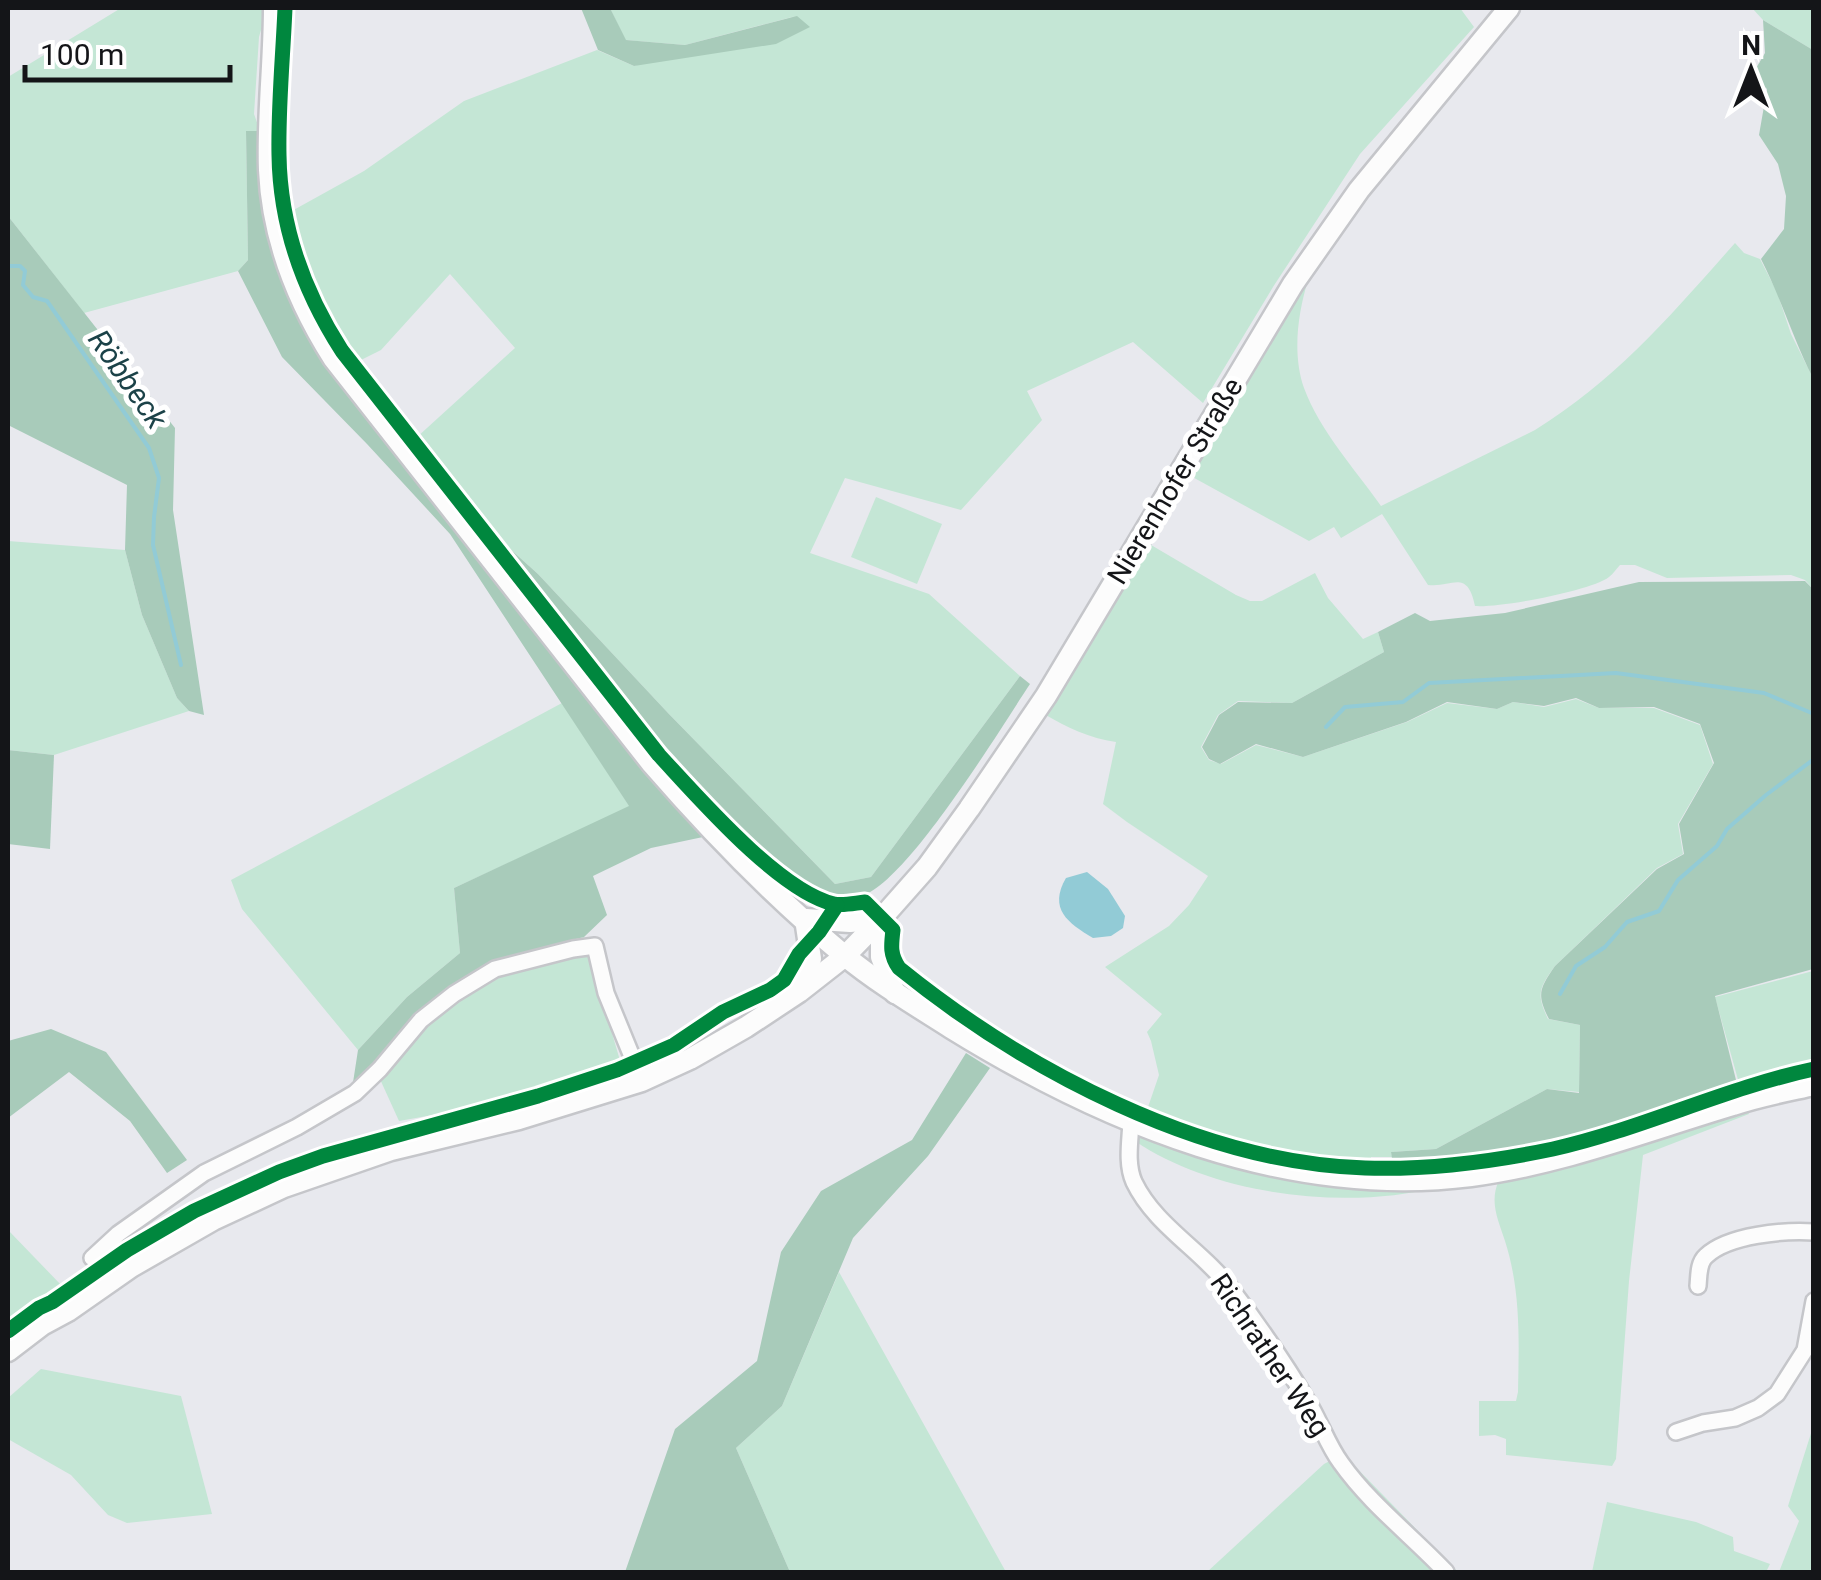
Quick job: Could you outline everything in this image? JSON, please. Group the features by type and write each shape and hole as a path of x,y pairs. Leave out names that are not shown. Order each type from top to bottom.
{"main road":[{"path":"274,8 269,129 274,214 294,284 333,358 700,820 845,956 896,993 993,1054 1131,1122 1215,1152 1314,1174 1426,1180 1487,1173 1556,1160 1733,1104 1814,1085"},
{"name":"Nierenhofer Straße","path":"68,1311 131,1266 213,1220 284,1187 391,1150 519,1119 642,1081 746,1026 845,956 934,858 1046,696 1304,268 1358,190 1509,8"},
{"path":"805,919 881,919 881,956 896,993"},
{"path":"798,992 811,959 805,919"},
{"path":"8,1350 68,1311"},
{"path":"8,1367 68,1311"}],"street":[{"path":"92,1258 118,1234 204,1173 356,1093 421,1020 495,969 595,946 606,993 642,1081"},
{"name":"Richrather Weg","path":"1131,1122 1130,1166 1141,1193 1230,1286 1310,1407 1346,1470 1446,1572"},
{"path":"1698,1286 1700,1266 1706,1256 1728,1244 1746,1236 1814,1232"},
{"path":"1676,1432 1735,1418 1777,1394 1806,1350 1814,1301"}],"green space":[{"path":"121,8 268,8 268,22 259,37 254,114 260,131 246,132 248,260 238,271 84,313 8,216 8,77"},
{"path":"581,8 610,8 626,40 685,45 797,16 810,27 776,44 634,66 598,50"},
{"path":"610,8 1460,8 1474,27 1360,154 1203,403 1133,342 1027,391 1042,420 961,510 845,478 810,553 929,594 1020,676 871,877 835,884 538,574 477,519 416,438 515,348 450,274 381,350 355,363 320,309 297,250 290,212 364,171 464,101 597,50 634,66 796,16 685,45 625,40"},
{"path":"1752,8 1813,8 1813,50 1763,20"},
{"path":"1763,20 1813,50 1813,378 1761,259 1784,229 1786,196 1778,164 1759,135 1767,89 1752,75 1765,53"},
{"path":"246,131 260,131 288,289 613,728 703,837 651,848 593,876 607,915 584,937 493,960 449,987 417,1014 352,1089 358,1050 407,997 460,953 454,888 629,806 450,534 282,357 238,271 248,260"},
{"path":"8,216 175,428 173,510 204,715 189,711 177,698 142,615 125,550 127,485 8,425"},
{"path":"1735,243 1744,253 1760,259 1813,378 1813,589 1805,580 1791,575 1667,578 1635,565 1620,565 1609,577 1584,588 1475,606 1463,583 1428,585 1382,514 1341,538 1334,527 1309,541 1187,474 1288,302 1308,280 1298,334 1304,388 1329,434 1381,506 1535,430 1565,410 1642,344"},
{"path":"876,497 942,524 917,584 851,557"},
{"path":"477,519 538,574 835,884 871,877 1020,676 1030,684 952,801 903,863 862,896 822,895 770,861 708,806"},
{"path":"8,541 125,550 142,615 177,698 189,711 54,755 8,750"},
{"path":"1146,542 1250,601 1262,601 1315,573 1328,598 1363,639 1378,632 1384,652 1292,703 1238,701 1218,715 1201,747 1209,760 1221,764 1256,745 1303,757 1407,722 1447,703 1497,709 1513,702 1544,707 1576,699 1599,708 1654,708 1700,725 1713,764 1678,824 1683,854 1657,868 1555,966 1543,986 1541,997 1548,1019 1580,1025 1579,1092 1547,1089 1436,1149 1391,1152 1392,1157 1371,1157 1371,1164 1257,1145 1147,1110 1159,1075 1147,1032 1162,1014 1105,967 1169,926 1208,876 1103,804 1116,742 1079,732 1044,714"},
{"path":"1805,581 1814,590 1813,969 1715,996 1737,1084 1631,1123 1550,1147 1491,1157 1393,1165 1391,1152 1436,1149 1547,1089 1579,1093 1580,1025 1549,1019 1542,1003 1543,986 1555,966 1657,869 1684,854 1679,824 1714,763 1700,724 1654,707 1599,708 1576,698 1544,706 1513,702 1497,709 1447,702 1406,722 1303,757 1256,744 1220,764 1209,759 1202,747 1219,715 1238,702 1292,703 1384,652 1378,632 1415,613 1430,621 1505,613 1639,582"},
{"path":"562,703 630,807 454,888 460,953 407,997 358,1050 242,909 231,880"},
{"path":"8,750 54,755 50,849 8,844"},
{"path":"584,937 621,1064 522,1099 399,1121 374,1066 417,1014 449,987 492,960"},
{"path":"1813,971 1813,1077 1742,1094 1715,997"},
{"path":"51,1029 106,1052 187,1160 167,1173 130,1121 69,1072 8,1118 8,1041"},
{"path":"966,1053 990,1068 928,1156 853,1238 782,1406 736,1448 790,1572 625,1572 675,1429 757,1361 781,1252 821,1191 912,1140"},
{"path":"1746,1108 1749,1114 1643,1155 1616,1459 1612,1466 1506,1455 1506,1439 1479,1436 1479,1401 1516,1401 1518,1392 1516,1297 1496,1210 1499,1180"},
{"path":"1142,1135 1438,1187 1363,1198 1241,1186 1167,1159 1135,1141"},
{"path":"8,1230 63,1287 8,1325"},
{"path":"839,1272 1006,1572 790,1572 736,1448 782,1406"},
{"path":"41,1369 181,1396 212,1514 127,1523 108,1515 71,1475 8,1439 8,1398"},
{"path":"1813,1427 1813,1572 1779,1572 1799,1521 1788,1506"},
{"path":"1343,1454 1458,1572 1207,1572 1324,1464"},
{"path":"1607,1502 1696,1522 1733,1537 1734,1551 1770,1564 1766,1572 1592,1572"}],"water":[{"path":"1087,872 1108,889 1125,916 1123,928 1111,936 1093,938 1069,921 1060,907 1066,878"}],"waterway":[{"name":"Röbbeck","path":"8,266 20,266 25,271 23,285 33,297 47,301 149,448 159,478 153,545 181,665"},
{"path":"1326,727 1345,707 1403,702 1429,683 1616,673 1764,693 1814,714"},
{"path":"1560,994 1576,966 1605,947 1627,922 1659,911 1678,880 1717,846 1727,829 1814,759"}],"cycle path":[{"path":"285,8 279,137 284,207 306,282 342,351 659,755 695,794 765,862 812,896 834,904 865,902 893,930 892,950 899,968 948,1006 1059,1075 1179,1129 1241,1149 1303,1162 1365,1168 1459,1164 1553,1149 1814,1069"},
{"path":"8,1331 127,1250 194,1211 279,1172 538,1096 617,1070 674,1045 723,1012 784,980 837,905"}]}
